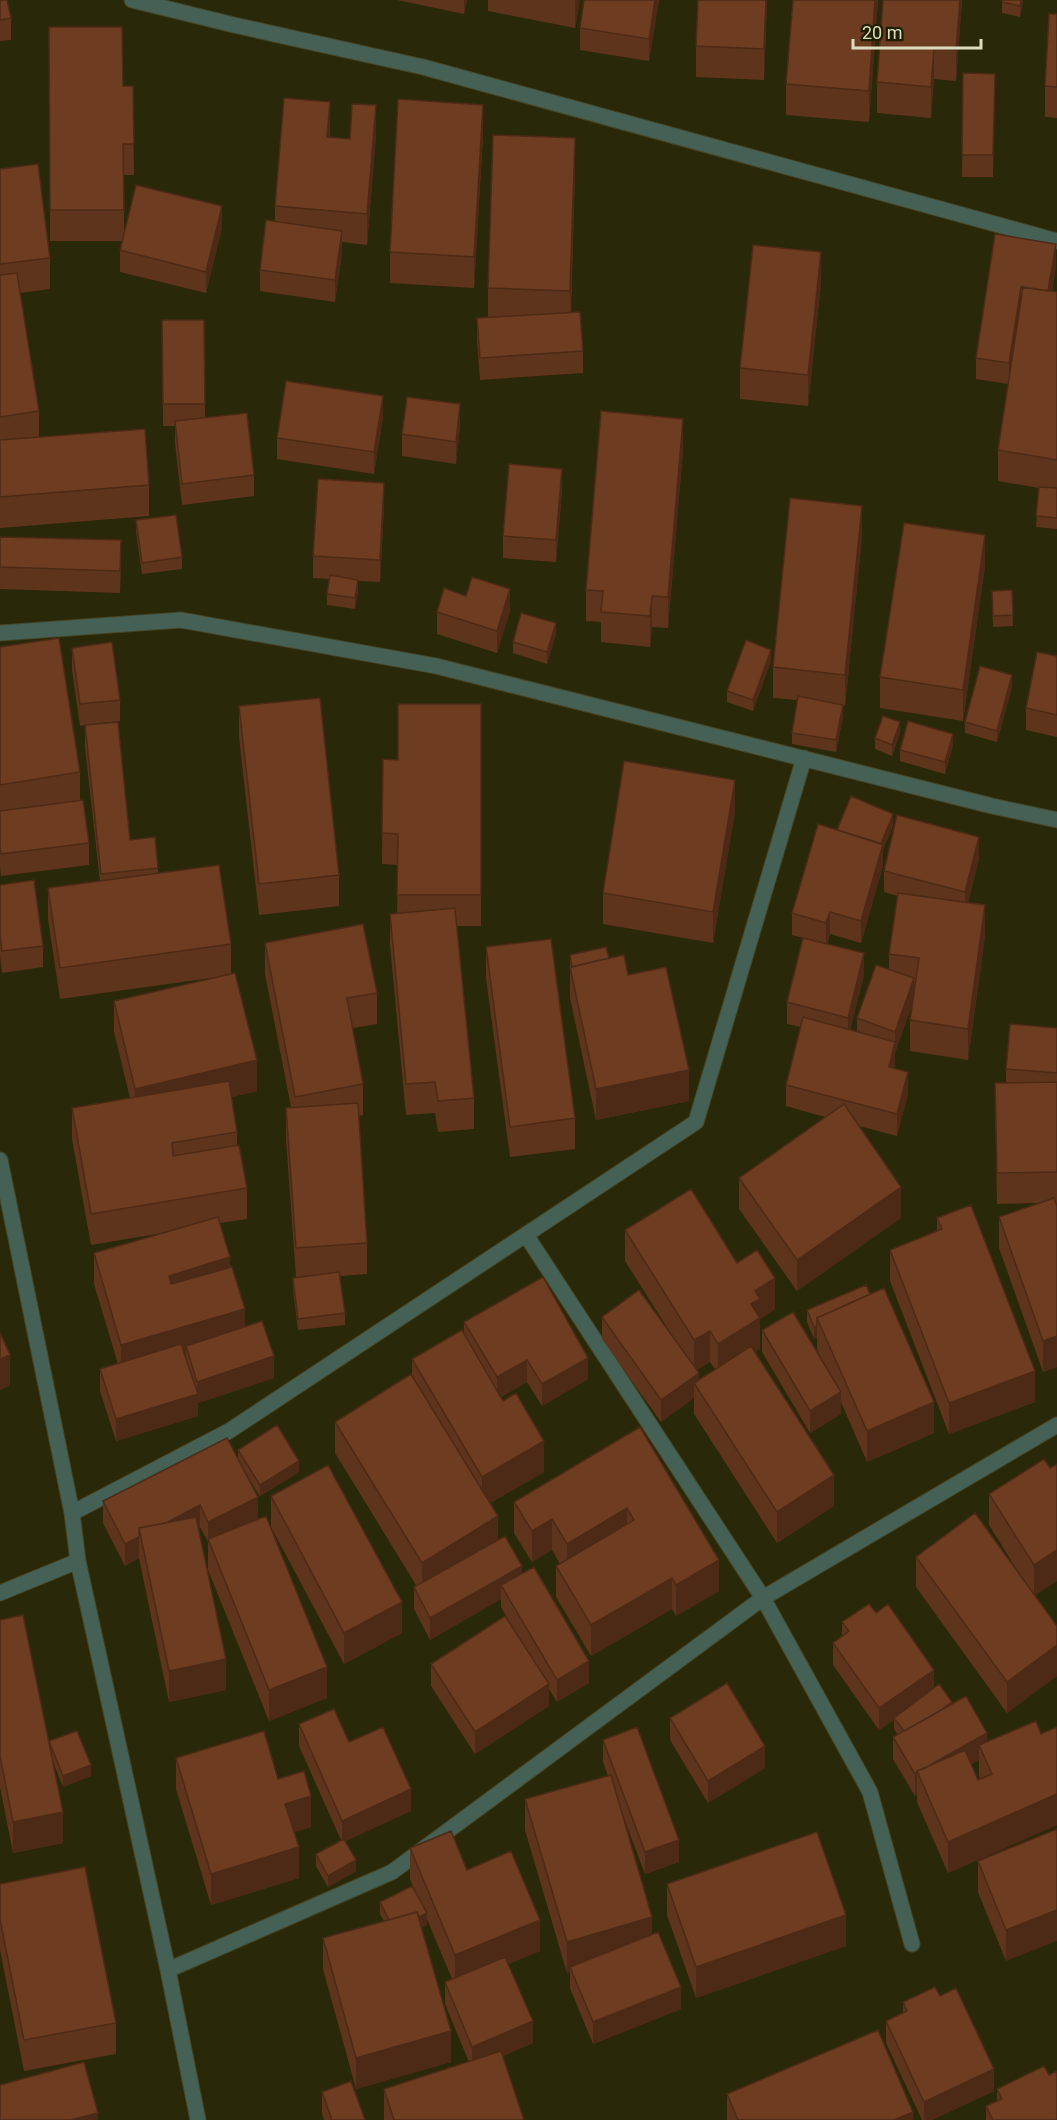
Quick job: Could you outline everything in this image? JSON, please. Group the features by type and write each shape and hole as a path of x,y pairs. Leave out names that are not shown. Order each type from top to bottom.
{"street":[{"path":"132,0 423,67 1057,241"},
{"path":"0,633 181,620 436,666 1057,820"},
{"path":"72,1512 229,1431 696,1122 804,758"},
{"path":"0,1160 72,1512 78,1561 168,1970 198,2120"},
{"path":"526,1235 763,1598 870,1792 912,1944"},
{"path":"168,1970 392,1872 763,1598 1057,1425"},
{"path":"0,1593 78,1561"}],"building":[{"path":"0,0 7,0 11,18 0,20"},
{"path":"584,0 655,0 649,39 580,28"},
{"path":"698,0 766,0 764,49 696,46"},
{"path":"793,0 875,0 869,91 786,84"},
{"path":"883,0 960,0 956,50 934,48 931,87 877,82"},
{"path":"1002,0 1021,0 1020,6 1002,2"},
{"path":"1049,14 1057,14 1057,87 1045,86"},
{"path":"49,27 122,27 123,86 133,86 134,144 123,144 124,210 50,210"},
{"path":"963,73 995,74 993,155 962,155"},
{"path":"284,98 330,102 327,137 350,139 352,104 376,105 367,214 275,206"},
{"path":"398,99 483,105 474,257 390,252"},
{"path":"493,135 575,138 570,291 488,288"},
{"path":"38,164 50,258 0,264 0,169"},
{"path":"136,185 222,206 206,272 120,250"},
{"path":"266,220 342,231 335,280 260,270"},
{"path":"995,234 1056,244 1048,291 1021,287 1009,363 976,358"},
{"path":"753,245 821,252 808,375 740,368"},
{"path":"17,273 39,411 0,417 0,275"},
{"path":"1023,287 1057,292 1057,460 998,450"},
{"path":"580,312 583,351 480,358 477,318"},
{"path":"162,320 204,320 205,404 163,404"},
{"path":"286,381 383,396 374,452 277,438"},
{"path":"407,397 460,404 456,442 402,434"},
{"path":"601,411 683,419 668,597 652,596 650,616 601,612 603,591 586,590"},
{"path":"247,413 254,475 182,484 175,421"},
{"path":"145,429 149,485 0,497 0,440"},
{"path":"509,464 562,469 556,540 503,536"},
{"path":"318,479 384,483 380,560 313,556"},
{"path":"1039,487 1057,488 1057,518 1036,516"},
{"path":"790,498 862,506 845,675 773,667"},
{"path":"176,515 182,557 142,563 136,520"},
{"path":"904,523 985,535 963,690 880,677"},
{"path":"0,537 121,540 120,571 0,567"},
{"path":"330,575 358,580 355,598 327,594"},
{"path":"472,577 510,589 497,631 437,612 444,588 466,596"},
{"path":"1012,590 1013,615 993,616 992,591"},
{"path":"521,613 556,623 547,652 513,642"},
{"path":"59,638 80,772 0,785 0,647"},
{"path":"746,640 771,650 753,700 727,691"},
{"path":"112,642 120,700 80,704 72,648"},
{"path":"1037,652 1057,656 1057,715 1026,708"},
{"path":"980,666 1012,675 997,731 965,722"},
{"path":"798,696 843,705 836,740 792,733"},
{"path":"320,698 339,875 259,884 239,706"},
{"path":"398,704 481,704 481,895 397,895 398,834 382,833 383,759 398,760"},
{"path":"883,716 900,722 892,745 875,738"},
{"path":"908,721 953,734 945,762 900,750"},
{"path":"118,722 130,840 155,837 158,868 101,874 85,725"},
{"path":"624,761 735,780 713,912 603,893"},
{"path":"851,796 893,814 881,844 837,830"},
{"path":"83,800 89,843 1,854 0,811"},
{"path":"897,815 979,837 965,892 884,871"},
{"path":"818,824 883,844 861,921 830,912 826,923 792,913"},
{"path":"219,865 231,944 60,968 48,888"},
{"path":"34,880 43,946 2,951 0,885"},
{"path":"898,893 985,905 968,1029 910,1020 919,958 889,954"},
{"path":"455,908 474,1098 438,1101 435,1082 406,1084 390,914"},
{"path":"363,924 377,993 347,998 363,1084 295,1097 265,943"},
{"path":"803,938 864,953 848,1018 787,1002"},
{"path":"551,939 575,1118 510,1127 486,947"},
{"path":"606,947 609,958 572,967 570,955"},
{"path":"624,955 628,975 666,967 689,1070 596,1089 570,967"},
{"path":"876,965 914,978 895,1032 857,1018"},
{"path":"235,973 257,1060 135,1089 114,1001"},
{"path":"803,1017 895,1042 889,1067 908,1072 897,1114 786,1085"},
{"path":"1010,1024 1057,1028 1057,1073 1006,1069"},
{"path":"229,1081 237,1132 172,1143 173,1156 239,1145 247,1188 91,1214 72,1108"},
{"path":"1057,1082 1057,1172 997,1173 995,1083"},
{"path":"358,1103 367,1243 296,1248 286,1108"},
{"path":"844,1104 901,1187 797,1260 739,1178"},
{"path":"691,1189 737,1263 757,1250 775,1278 755,1291 760,1299 751,1304 760,1318 718,1344 710,1331 694,1340 625,1230"},
{"path":"1054,1198 1057,1206 1057,1336 1043,1341 999,1217"},
{"path":"971,1205 1035,1371 949,1403 890,1250 942,1229 937,1218"},
{"path":"218,1217 230,1257 169,1276 171,1284 232,1267 245,1309 121,1345 94,1253"},
{"path":"339,1272 345,1313 298,1319 293,1278"},
{"path":"543,1277 588,1358 542,1384 527,1360 497,1377 464,1322"},
{"path":"866,1285 870,1294 817,1318 817,1326 814,1327 807,1310"},
{"path":"884,1288 934,1402 867,1431 817,1318"},
{"path":"639,1290 699,1373 661,1400 602,1317"},
{"path":"793,1312 841,1392 810,1411 762,1330"},
{"path":"262,1321 274,1356 197,1382 186,1346"},
{"path":"462,1330 503,1401 516,1393 544,1441 482,1477 412,1359"},
{"path":"0,1332 10,1355 0,1359"},
{"path":"181,1344 198,1394 116,1419 100,1369"},
{"path":"751,1346 834,1475 777,1512 694,1383"},
{"path":"411,1374 498,1516 422,1563 335,1422"},
{"path":"277,1425 299,1461 260,1485 238,1450"},
{"path":"640,1427 719,1560 676,1585 672,1578 591,1625 556,1566 634,1520 627,1508 567,1544 552,1519 532,1531 514,1502"},
{"path":"227,1438 258,1497 208,1522 200,1505 166,1523 139,1528 139,1537 125,1544 103,1501"},
{"path":"1044,1459 1050,1468 1057,1464 1057,1550 1034,1565 989,1494"},
{"path":"328,1465 402,1602 344,1633 271,1496"},
{"path":"975,1513 1057,1626 1057,1645 1007,1682 916,1557"},
{"path":"266,1516 327,1667 269,1690 208,1539"},
{"path":"196,1517 226,1659 169,1671 139,1528"},
{"path":"505,1536 522,1566 430,1618 414,1587"},
{"path":"534,1567 589,1661 557,1680 501,1585"},
{"path":"869,1604 876,1613 888,1604 934,1670 879,1708 833,1643 849,1631 842,1622"},
{"path":"23,1615 63,1812 13,1822 0,1756 0,1620"},
{"path":"505,1616 549,1684 475,1732 431,1664"},
{"path":"727,1683 765,1746 708,1781 670,1718"},
{"path":"939,1684 952,1702 904,1731 894,1718"},
{"path":"966,1696 987,1733 915,1774 893,1737"},
{"path":"334,1709 349,1742 383,1727 411,1789 342,1821 299,1724"},
{"path":"1036,1721 1041,1734 1057,1727 1057,1794 948,1842 917,1771 965,1750 978,1780 992,1774 979,1745"},
{"path":"637,1727 679,1840 645,1852 603,1740"},
{"path":"77,1731 91,1765 63,1776 49,1741"},
{"path":"264,1731 278,1779 304,1771 311,1796 285,1804 299,1847 211,1874 176,1758"},
{"path":"611,1775 652,1917 567,1942 525,1799"},
{"path":"1057,1829 1057,1910 1006,1930 978,1861"},
{"path":"451,1831 467,1870 511,1851 540,1920 455,1955 410,1848"},
{"path":"817,1832 846,1915 696,1967 667,1884"},
{"path":"344,1839 356,1860 328,1876 316,1854"},
{"path":"85,1867 116,2023 24,2040 0,1919 0,1884"},
{"path":"412,1886 427,1913 419,1917 417,1912 389,1920 380,1902"},
{"path":"417,1912 451,2031 356,2058 323,1938"},
{"path":"658,1932 681,1987 593,2022 570,1967"},
{"path":"505,1957 533,2021 472,2047 445,1982"},
{"path":"935,1987 940,1996 956,1988 994,2069 924,2102 886,2021 907,2011 903,2002"},
{"path":"878,2030 913,2112 894,2120 738,2120 727,2094"},
{"path":"501,2051 524,2120 394,2120 384,2089"},
{"path":"84,2062 98,2113 71,2120 0,2120 0,2085"},
{"path":"1044,2066 1049,2075 1057,2071 1057,2119 993,2120 986,2106 1002,2099 997,2089"},
{"path":"351,2081 365,2120 332,2120 322,2092"}]}
